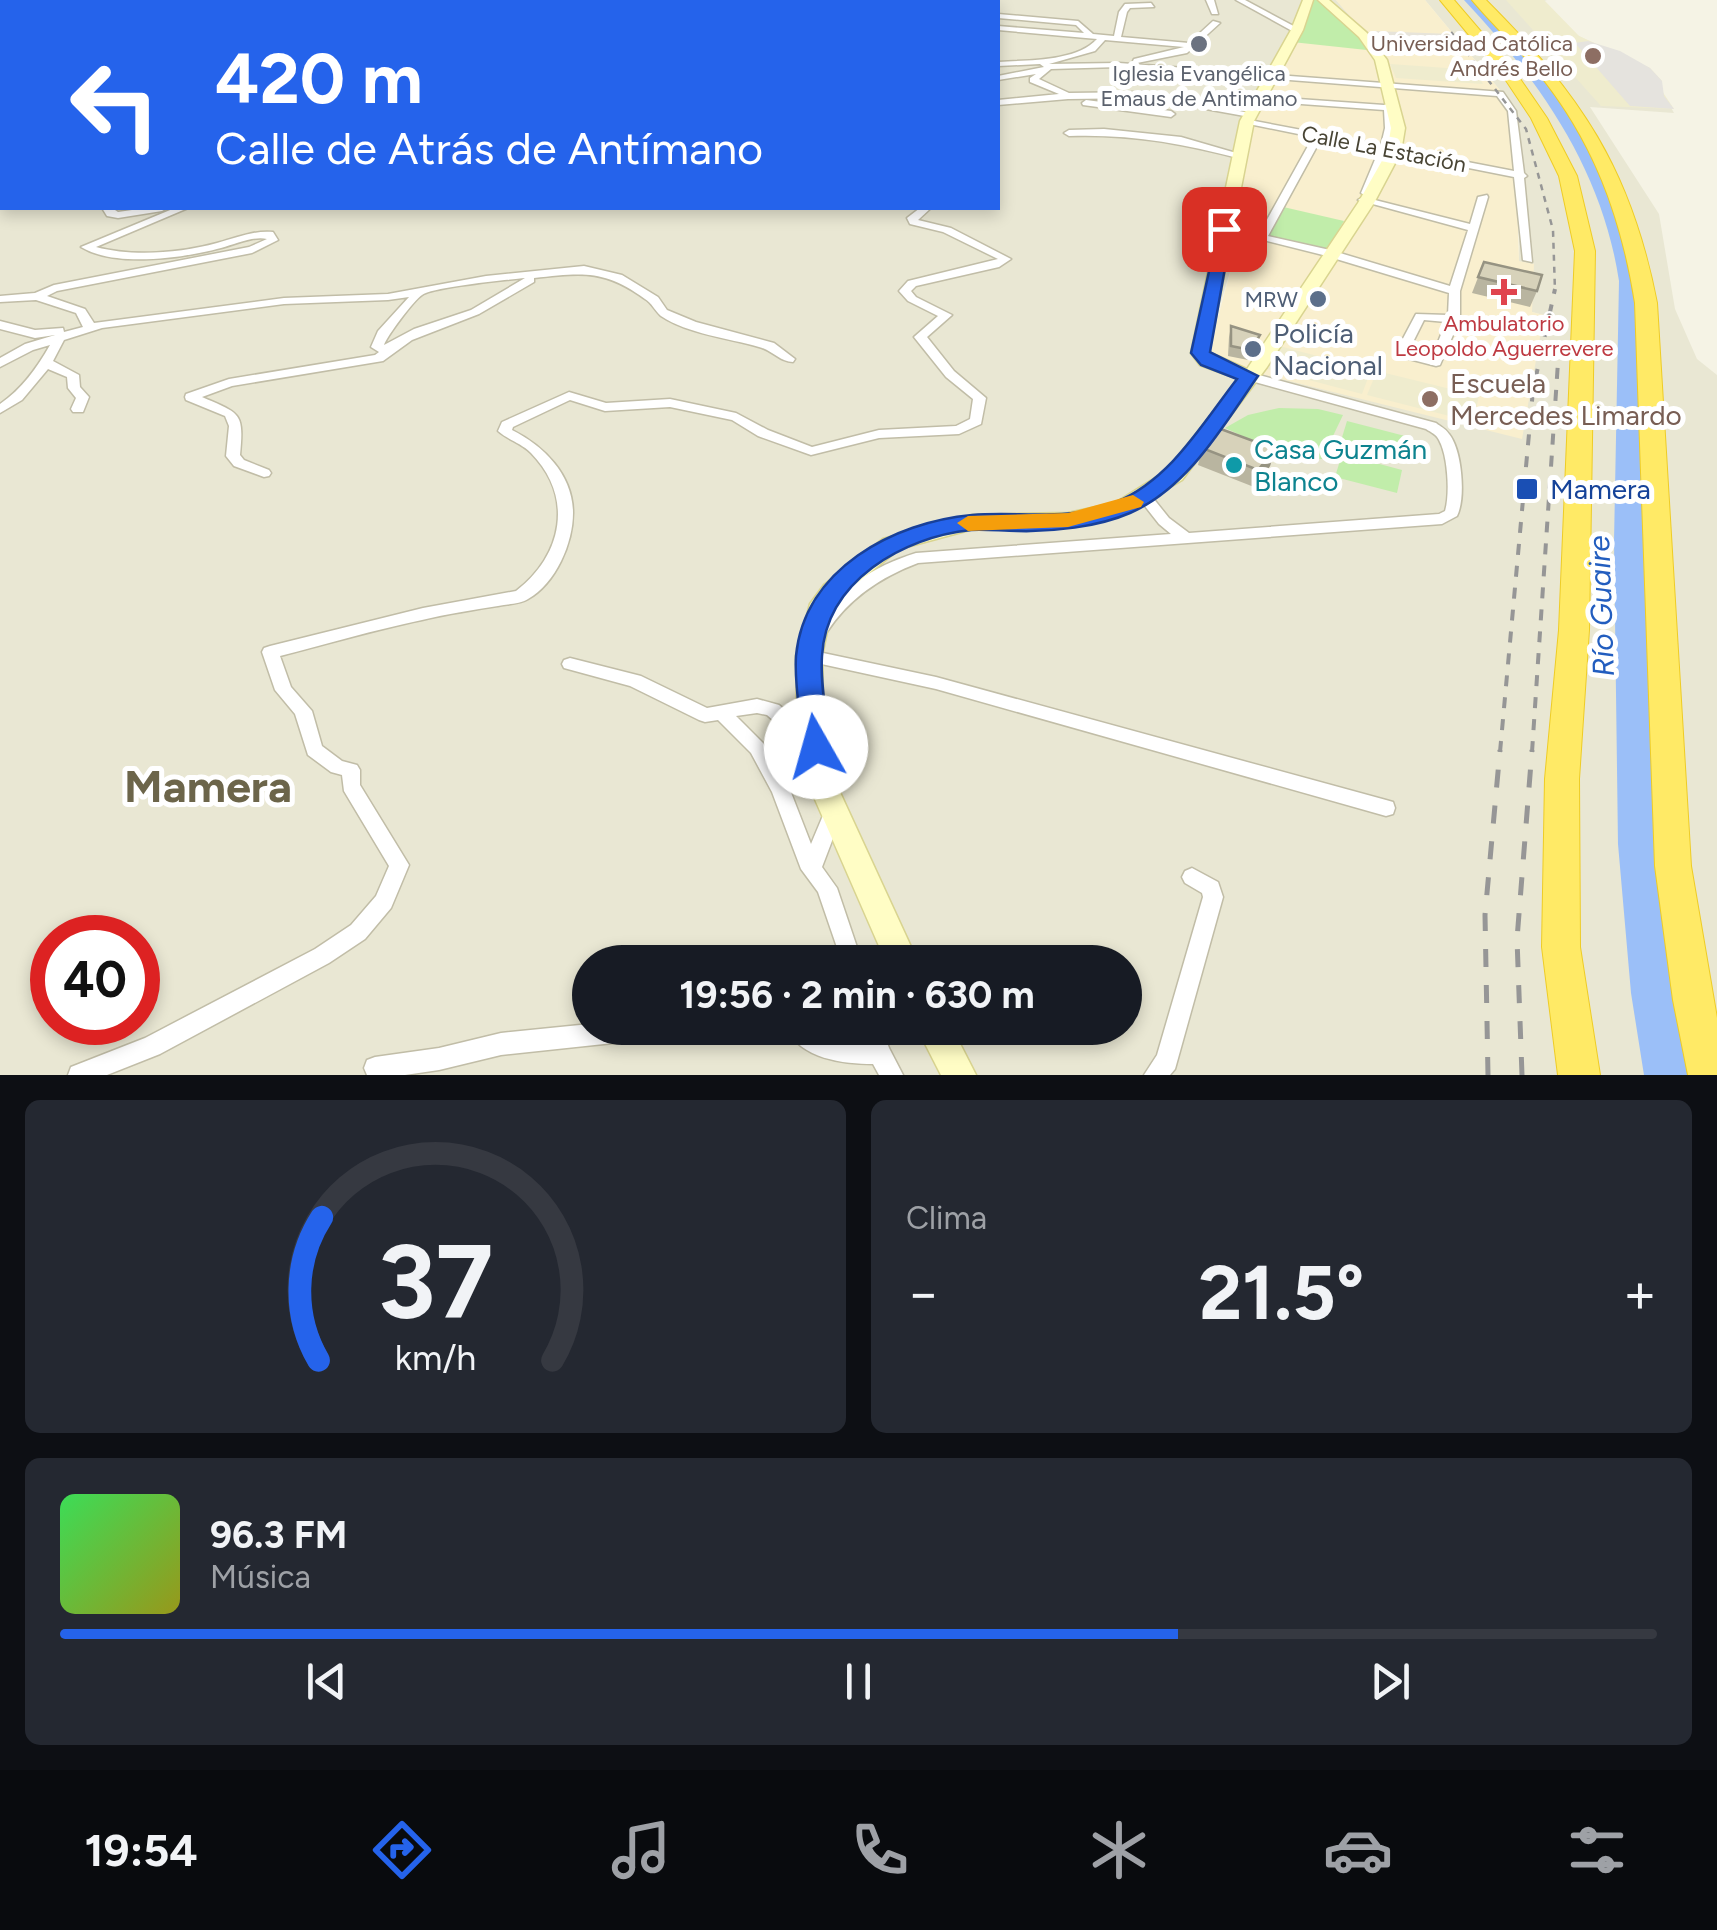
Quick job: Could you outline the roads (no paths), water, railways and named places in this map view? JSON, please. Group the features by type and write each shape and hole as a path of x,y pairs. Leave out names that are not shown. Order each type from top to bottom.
{"highway":[{"path":"1439,0 1474,32"},
{"path":"1448,0 1509,73 1544,128 1568,176 1585,251 1574,630 1562,779 1562,946 1579,1075"},
{"path":"1479,0 1556,84 1588,128 1626,208 1640,255 1646,303 1673,866 1692,1000 1708,1075"}],"street":[{"path":"1120,65 1184,51 1216,17 1210,0"},
{"path":"1240,0 1297,30"},
{"path":"811,648 828,615 849,596 894,566 916,558 1442,519 1451,515 1456,505 1447,439 1442,433 1431,426 1246,375 1207,361 1200,353 1248,118 1297,30 1309,0"},
{"path":"894,945 824,788 816,747 811,648 819,610 832,591 890,544 973,522 1022,524 1068,520 1122,508 1174,475 1364,202 1398,128 1374,46 1323,0"},
{"path":"1117,38 1122,12 1128,6 1151,5"},
{"path":"1000,16 1078,23 1090,35"},
{"path":"1000,28 1190,45"},
{"path":"1000,78 1092,49 1103,38"},
{"path":"1000,64 1120,65 1500,94 1512,111 1522,176 1528,260"},
{"path":"1033,80 1046,66"},
{"path":"1000,86 1033,80 1068,96"},
{"path":"1384,84 1389,151"},
{"name":"Calle La Estación","path":"1037,98 1157,96 1318,136 1522,176"},
{"path":"1000,103 1037,98 1172,114"},
{"path":"1258,98 1388,108"},
{"path":"1069,134 1104,132 1181,140 1238,155"},
{"path":"1262,238 1318,136"},
{"path":"1454,319 1420,316 1405,346 1414,356 1434,364 1444,334 1454,319 1454,291 1483,197"},
{"path":"1364,202 1474,228"},
{"path":"109,210 118,215 149,210"},
{"path":"0,299 37,296 54,288 252,250 273,240 268,234 261,234 206,249 169,253 101,253 87,249 177,210"},
{"path":"78,1075 152,1046 322,956 358,932 384,902 399,866 351,786 351,770 337,767 314,750 303,711 284,690 270,652 423,614 521,596 532,589 559,546 566,518 565,495 555,474 525,441 505,431 507,426 568,396 605,408 660,403 704,410 736,418 763,434 810,451 859,437 959,430 976,421 980,398 950,374 920,336 946,315 912,299 905,291 912,283 995,265 1006,259 958,234 914,222 912,218 922,210"},
{"path":"1224,229 1329,253 1454,291"},
{"path":"0,363 90,328 284,301 354,299 584,269 618,278 654,299 664,312 692,325 770,346 789,360"},
{"path":"264,474 239,463 233,456 236,426 230,414 192,396 228,383 314,366 370,361 432,324 476,311 537,274"},
{"path":"387,351 377,347 378,337 407,310 418,292"},
{"path":"37,296 81,311 90,328"},
{"path":"0,325 35,334 60,331 65,336"},
{"path":"0,409 15,400 65,336"},
{"path":"46,362 73,375 74,388 83,397 78,409"},
{"path":"1144,496 1164,522 1187,539"},
{"path":"811,648 1386,808"},
{"path":"570,664 635,681 706,715 757,706 773,710 816,747"},
{"path":"721,712 758,748 781,790 812,868 827,888 846,945"},
{"path":"812,868 834,811"},
{"path":"1155,1075 1167,1061 1213,897 1211,888 1192,876"},
{"path":"375,1068 439,1059 512,1042 572,1036"},
{"path":"817,1045 840,1052 879,1053"},
{"path":"876,1045 892,1075"},
{"path":"943,1045 959,1075"}],"water":[{"path":"1464,0 1477,0 1574,117 1635,250 1689,1075 1644,1075 1631,993 1618,844 1614,542 1619,281 1611,240 1583,164 1564,129 1518,62"}],"railway":[{"path":"1451,32 1526,129 1553,230 1555,289"},
{"path":"1500,752 1533,390 1555,289"},
{"path":"1532,752 1561,317"},
{"path":"1488,1075 1485,915 1500,750"},
{"path":"1522,1075 1517,939 1532,750"}],"place":[{"name":"Iglesia Evangélica Emaus de Antimano","path":"1199,44"},
{"name":"Universidad Católica Andrés Bello","path":"1593,56"},
{"name":"Ambulatorio Leopoldo Aguerrevere","path":"1504,292"},
{"name":"MRW","path":"1318,299"},
{"name":"Policía Nacional","path":"1253,349"},
{"name":"Escuela Mercedes Limardo","path":"1430,399"},
{"name":"Casa Guzmán Blanco","path":"1234,465"},
{"name":"Mamera","path":"1527,489"}],"district":[{"name":"Mamera","path":"208,786"}],"water label":[{"name":"Río Guaire","path":"1601,606"}]}
